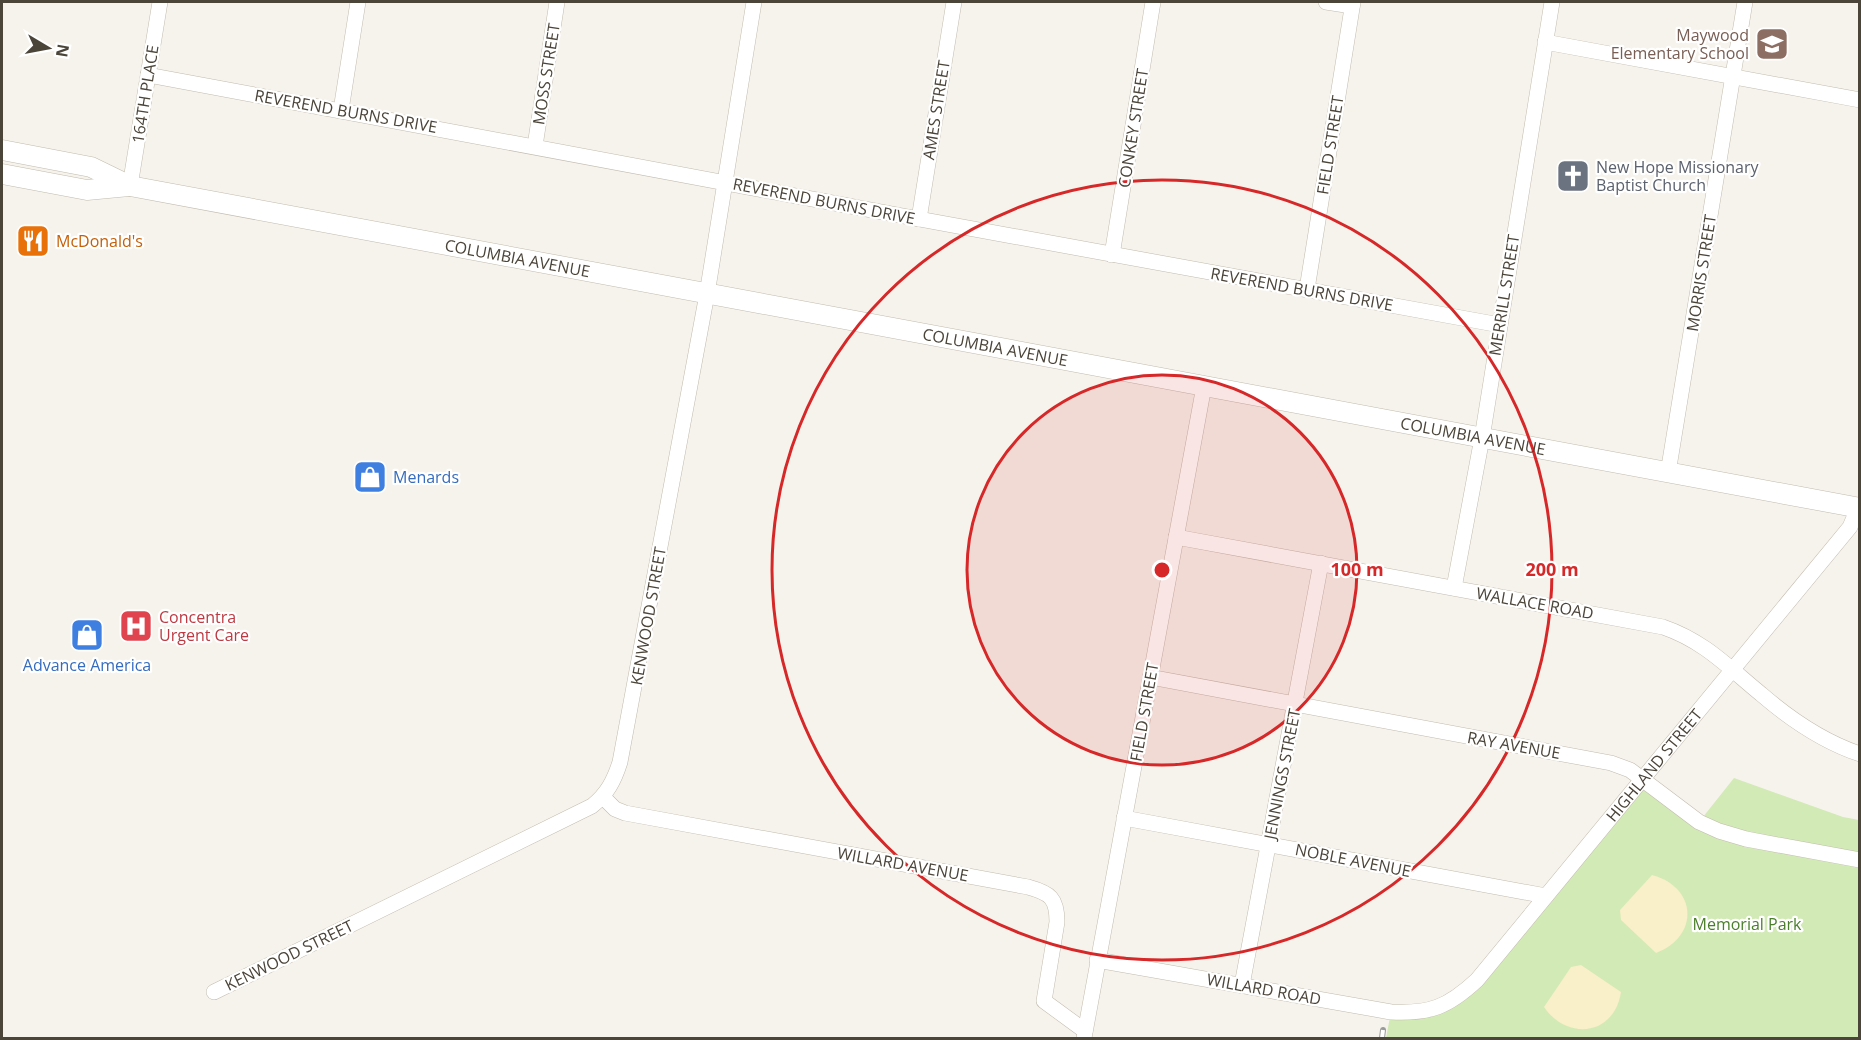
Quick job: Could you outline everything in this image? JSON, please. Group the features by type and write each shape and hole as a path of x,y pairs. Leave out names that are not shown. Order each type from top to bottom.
{"street":[{"name":"164TH PLACE","path":"130,186 160,2"},
{"path":"341,110 358,2"},
{"name":"MOSS STREET","path":"535,146 557,2"},
{"name":"KENWOOD STREET","path":"214,992 592,806 603,797 614,780 620,762 707,294 754,2"},
{"name":"AMES STREET","path":"919,219 954,2"},
{"name":"CONKEY STREET","path":"1113,255 1153,2"},
{"path":"1326,2 1352,4"},
{"name":"MERRILL STREET","path":"1454,588 1482,438 1551,2"},
{"name":"MORRIS STREET","path":"1668,473 1745,2"},
{"name":"FIELD STREET","path":"1307,289 1352,4"},
{"path":"1545,42 1860,100"},
{"name":"REVEREND BURNS DRIVE","path":"148,75 1500,325"},
{"name":"COLUMBIA AVENUE","path":"2,150 91,167 130,186 1859,507"},
{"name":"COLUMBIA AVENUE","path":"2,174 87,190 130,186"},
{"name":"FIELD STREET","path":"1084,1035 1204,386"},
{"name":"HIGHLAND STREET","path":"1431,1011 1461,995 1477,980 1850,527 1859,507"},
{"name":"WALLACE ROAD","path":"1176,537 1663,627 1699,643 1792,718 1821,736 1860,754"},
{"name":"JENNINGS STREET","path":"1242,985 1321,563"},
{"name":"RAY AVENUE","path":"1150,677 1621,765 1699,822 1719,831 1746,839 1860,860"},
{"name":"WILLARD AVENUE","path":"603,797 615,809 625,813 1028,887 1044,892 1053,900 1057,910 1044,1001 1084,1035"},
{"name":"NOBLE AVENUE","path":"1125,818 1546,896"},
{"name":"WILLARD ROAD","path":"1097,960 1391,1012 1431,1011"}],"green space":[{"name":"Memorial Park","path":"1734,778 1843,817 1859,820 1859,1038 1386,1038 1391,1012 1447,1004 1642,779 1699,822"}],"sand":[{"path":"1652,875 1667,881 1678,890 1685,900 1687,912 1686,924 1680,935 1670,945 1656,953 1621,920 1620,910"},
{"path":"1581,965 1621,992 1617,1007 1609,1018 1588,1029 1576,1029 1564,1025 1553,1018 1544,1007 1571,967"}],"railway":[{"path":"1382,1038 1383,1030"}],"place":[{"name":"Maywood Elementary School","path":"1772,44"},
{"name":"New Hope Missionary Baptist Church","path":"1573,176"},
{"name":"McDonald's","path":"33,241"},
{"name":"Menards","path":"370,477"},
{"name":"Concentra Urgent Care","path":"136,626"},
{"name":"Advance America","path":"87,635"}]}
